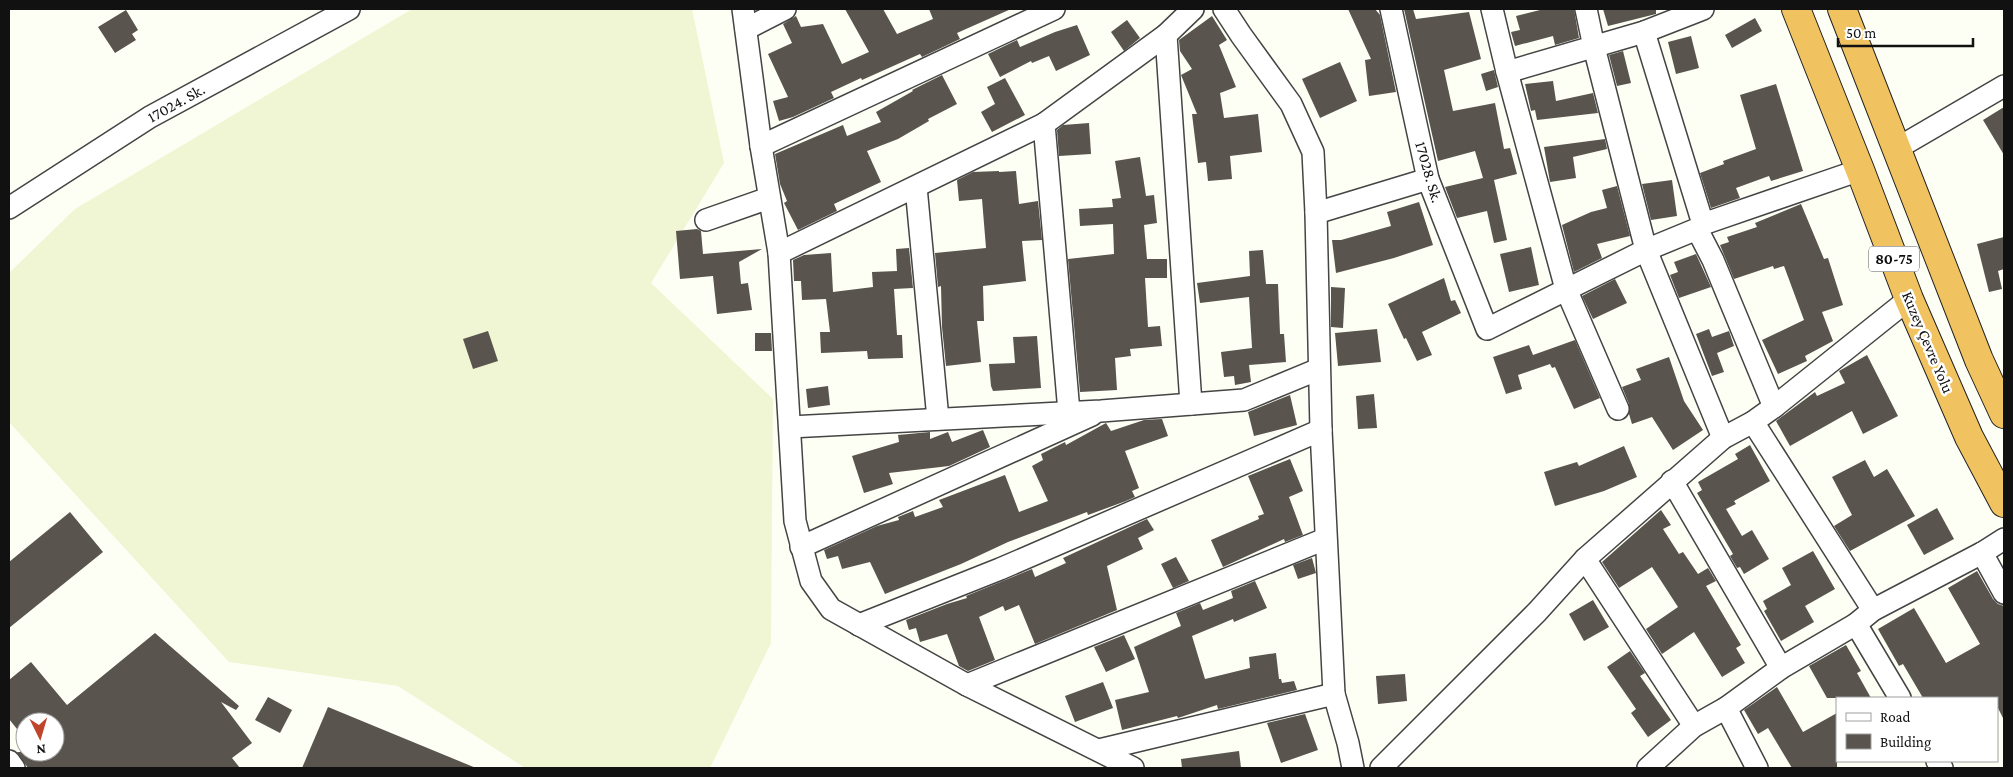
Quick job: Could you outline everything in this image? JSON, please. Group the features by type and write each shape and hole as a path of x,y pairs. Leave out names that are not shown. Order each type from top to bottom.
{"highway":[{"name":"Kuzey Çevre Yolu","path":"1796,9 1909,298 1969,437 2004,503"},
{"name":"80-75","path":"1842,9 1979,360 2004,414"}],"street":[{"name":"17024. Sk.","path":"9,208 150,117 348,9"},
{"path":"785,9 745,19 761,146 779,253 795,521 811,581 830,608 859,625 968,685 1133,768"},
{"path":"761,146 1054,9"},
{"path":"779,253 1044,124 1166,35 1192,9"},
{"path":"1224,9 1240,35 1292,104 1312,152 1316,213 1318,369 1334,694 1353,768"},
{"name":"17028. Sk.","path":"1391,9 1428,179 1487,329 1566,289"},
{"path":"1492,9 1507,72 1566,289 1618,410"},
{"path":"1586,9 1646,250 1723,438"},
{"path":"1507,72 1644,32 1703,9"},
{"path":"1644,32 1700,226 1774,407"},
{"path":"1166,35 1191,404"},
{"path":"1896,149 2004,86"},
{"path":"1044,124 1069,412"},
{"path":"1566,289 1700,226 1860,170"},
{"path":"1316,213 1428,179"},
{"path":"916,187 938,420"},
{"path":"706,220 769,198"},
{"path":"1381,768 1537,612 1584,559 1723,438 1753,422 1774,407 1909,298"},
{"path":"790,427 1101,411 1244,400 1318,369"},
{"path":"801,547 1101,411"},
{"path":"1753,422 1873,610"},
{"path":"859,625 1000,569 1321,430"},
{"path":"1672,481 1781,668"},
{"path":"968,685 1325,538"},
{"path":"1648,768 1694,726 1726,708 1781,668 1856,624 1873,610 1982,553 2004,539"},
{"path":"1982,553 2004,593"},
{"path":"1584,559 1694,726"},
{"path":"1856,624 1899,697"},
{"path":"1099,750 1334,694"},
{"path":"1726,708 1757,768"},
{"path":"9,761 14,768"}],"green space":[{"path":"412,9 692,9 724,163 651,283 773,399 771,643 710,768 525,768 398,686 229,662 9,422 9,273 75,209"}],"building":[{"path":"845,9 883,9 897,34 933,19 929,9 1011,9 957,33 960,39 922,57 920,54 862,80 861,78 831,92 834,98 793,117 779,121 773,101 788,97 768,54 792,43 783,24 796,16 801,27 823,24 842,64 869,52"},
{"path":"1348,9 1375,9 1380,15 1396,92 1369,96 1365,60 1371,59"},
{"path":"1404,9 1413,9 1416,19 1469,12 1481,59 1444,70 1453,111 1495,103 1504,149 1510,148 1517,174 1494,180 1507,240 1494,243 1487,211 1457,218 1445,187 1483,178 1475,151 1438,161"},
{"path":"1544,9 1574,9 1579,38 1555,45 1553,36 1515,46 1511,32 1520,30 1516,16"},
{"path":"1603,9 1656,9 1656,14 1608,26"},
{"path":"126,10 138,30 132,34 136,40 115,53 98,27"},
{"path":"1212,16 1227,40 1219,45 1236,87 1220,93 1224,118 1258,114 1262,152 1230,156 1232,179 1208,181 1206,162 1198,163 1192,114 1197,114 1181,75 1192,69 1180,51 1179,40"},
{"path":"1755,18 1762,31 1732,48 1725,35"},
{"path":"1127,20 1140,38 1124,51 1111,32"},
{"path":"1077,25 1090,55 1056,71 1049,56 1032,63 1031,61 1000,77 988,54 1017,40 1020,47"},
{"path":"1691,36 1699,68 1676,74 1668,42"},
{"path":"1623,51 1631,83 1617,86 1609,55"},
{"path":"1340,62 1357,101 1320,118 1302,79"},
{"path":"1494,70 1498,87 1486,91 1481,74"},
{"path":"942,75 957,104 928,119 929,121 898,139 867,151 881,182 834,204 837,211 798,230 784,203 787,201 780,184 775,154 843,125 847,136 881,122 876,112 912,90"},
{"path":"1005,78 1025,115 992,132 981,112 995,104 987,87"},
{"path":"1553,81 1556,101 1593,93 1598,113 1537,120 1535,110 1531,111 1525,84"},
{"path":"1776,84 1803,171 1771,181 1769,176 1736,188 1740,198 1711,208 1700,173 1724,164 1723,161 1756,149 1740,95"},
{"path":"2004,107 2004,155 1983,120"},
{"path":"1089,123 1091,154 1059,156 1057,130 1063,125"},
{"path":"1605,139 1607,149 1573,157 1576,178 1550,182 1544,147"},
{"path":"1140,157 1146,196 1154,195 1157,223 1144,225 1147,259 1167,259 1167,278 1145,278 1148,327 1160,326 1162,346 1130,349 1131,356 1115,358 1117,390 1080,392 1068,259 1114,254 1113,224 1080,226 1079,209 1113,207 1112,199 1121,198 1115,161"},
{"path":"1016,171 1019,204 1038,201 1042,240 1022,241 1026,281 983,286 984,321 977,321 981,362 946,366 942,327 941,286 938,287 935,253 986,248 982,199 959,201 957,180 973,172"},
{"path":"1672,180 1677,216 1651,220 1642,184"},
{"path":"1617,186 1630,236 1597,244 1602,258 1574,272 1562,225 1591,212 1607,208 1602,190"},
{"path":"1419,202 1433,245 1394,258 1336,273 1332,240 1341,240 1391,226 1387,212"},
{"path":"1801,204 1824,259 1828,258 1843,305 1822,312 1833,341 1805,356 1807,361 1778,374 1762,340 1804,320 1784,266 1774,269 1773,266 1734,279 1720,245 1729,242 1727,237 1757,227 1755,223"},
{"path":"697,229 701,231 703,254 762,249 739,262 741,284 748,283 752,310 717,314 713,276 680,279 676,231"},
{"path":"2004,237 2004,269 1998,271 2002,289 1989,292 1977,244"},
{"path":"1531,247 1539,285 1509,292 1500,254"},
{"path":"909,248 913,288 894,289 897,335 902,335 903,358 868,359 867,351 821,353 820,332 830,332 826,299 802,300 801,281 794,281 793,260 804,255 831,253 833,292 873,287 872,272 897,271 896,249"},
{"path":"1263,250 1266,284 1278,284 1280,334 1284,334 1286,362 1249,365 1251,382 1235,385 1234,376 1224,377 1221,352 1252,348 1249,297 1200,303 1197,283 1250,276 1249,251"},
{"path":"1696,254 1711,287 1679,298 1670,275 1678,272 1674,262"},
{"path":"1444,278 1451,301 1455,300 1461,313 1422,332 1432,355 1417,361 1406,338 1404,339 1388,304"},
{"path":"1615,279 1627,303 1593,319 1582,296"},
{"path":"1331,287 1345,288 1343,328 1331,327"},
{"path":"1377,329 1381,362 1338,366 1335,333"},
{"path":"1709,329 1712,337 1729,331 1734,346 1717,353 1724,372 1712,376 1696,334"},
{"path":"488,331 498,361 473,369 463,339"},
{"path":"755,333 771,333 772,351 755,351"},
{"path":"1037,336 1041,388 993,391 989,364 1015,363 1013,337"},
{"path":"1575,340 1600,398 1574,409 1555,367 1552,368 1550,364 1518,375 1522,389 1506,394 1493,357 1529,345 1533,355"},
{"path":"1867,355 1898,416 1863,434 1852,411 1790,446 1776,421 1815,392 1817,396 1845,383 1839,371"},
{"path":"1669,357 1684,401 1703,430 1673,450 1652,417 1632,424 1629,404 1622,387 1641,380 1636,369"},
{"path":"828,386 830,405 808,408 806,389"},
{"path":"1374,394 1377,428 1358,429 1356,396"},
{"path":"1290,395 1297,425 1254,436 1248,412"},
{"path":"1162,419 1168,436 1125,451 1139,488 1132,491 1135,497 1126,501 1088,515 1087,512 1008,542 961,564 885,594 870,562 842,569 838,556 827,559 824,550 877,526 899,520 898,517 913,511 915,517 943,507 939,500 1005,475 1019,512 1048,501 1032,466 1043,460 1041,454 1065,442 1066,445 1106,423 1111,431 1144,420"},
{"path":"983,430 990,447 949,466 889,473 893,484 864,493 852,456 899,442 898,435 930,432 930,439 948,432 952,442"},
{"path":"1750,445 1770,481 1734,501 1736,504 1726,509 1742,536 1752,530 1769,559 1744,574 1740,567 1737,568 1730,556 1733,554 1697,493 1702,490 1698,482 1738,459 1735,454"},
{"path":"1624,446 1637,477 1604,491 1555,506 1544,472 1577,462 1579,466"},
{"path":"1290,459 1303,491 1289,497 1303,535 1285,542 1284,539 1223,567 1211,540 1259,519 1258,516 1264,514 1248,476"},
{"path":"1865,460 1874,477 1887,469 1915,516 1850,551 1834,526 1852,515 1832,477"},
{"path":"1937,508 1954,539 1924,555 1907,525"},
{"path":"1661,510 1671,525 1663,529 1679,554 1683,552 1698,574 1708,568 1716,581 1706,586 1741,645 1736,648 1745,663 1722,677 1694,632 1662,654 1646,629 1678,607 1652,567 1619,588 1602,562"},
{"path":"70,512 103,552 9,628 9,562"},
{"path":"1147,519 1154,530 1138,538 1143,549 1107,566 1117,610 1035,644 1019,605 1005,611 1003,606 979,617 995,660 968,671 959,666 947,634 920,642 916,628 909,630 906,620 967,598 966,596 1032,569 1035,577 1066,563 1063,558"},
{"path":"1813,551 1835,589 1805,606 1814,622 1781,641 1764,611 1767,609 1763,601 1791,585 1782,568"},
{"path":"1176,557 1189,581 1173,588 1161,564"},
{"path":"1312,558 1316,573 1298,579 1293,565"},
{"path":"1977,571 1993,599 1998,604 2004,606 2004,720 1998,708 1998,697 1922,697 1903,664 1899,666 1878,629 1914,608 1946,663 1980,644 1948,588"},
{"path":"1255,581 1267,608 1234,622 1233,619 1192,636 1205,679 1250,668 1249,657 1276,653 1279,679 1281,679 1282,683 1294,681 1297,690 1218,709 1217,705 1178,718 1177,716 1122,730 1115,700 1149,692 1134,647 1181,626 1176,613 1200,603 1203,610 1233,598 1231,591"},
{"path":"1593,600 1609,627 1584,641 1569,614"},
{"path":"155,633 239,706 236,710 221,702 252,743 232,758 240,768 28,768 24,762 65,762 65,712 15,712 15,726 9,719 9,680 31,662 67,705"},
{"path":"1124,635 1135,659 1106,672 1094,647"},
{"path":"1846,645 1861,671 1857,673 1870,697 1827,698 1809,666"},
{"path":"1630,651 1645,673 1640,676 1671,720 1648,737 1631,713 1636,709 1607,667"},
{"path":"1405,674 1407,701 1378,704 1376,676"},
{"path":"1103,682 1113,708 1075,722 1065,696"},
{"path":"1777,687 1803,732 1836,714 1837,768 1792,768 1768,728 1758,734 1744,710"},
{"path":"268,697 292,710 280,733 255,720"},
{"path":"328,707 476,768 302,768"},
{"path":"1305,714 1318,750 1281,763 1267,723"},
{"path":"1239,751 1241,768 1182,768 1181,759"}]}
